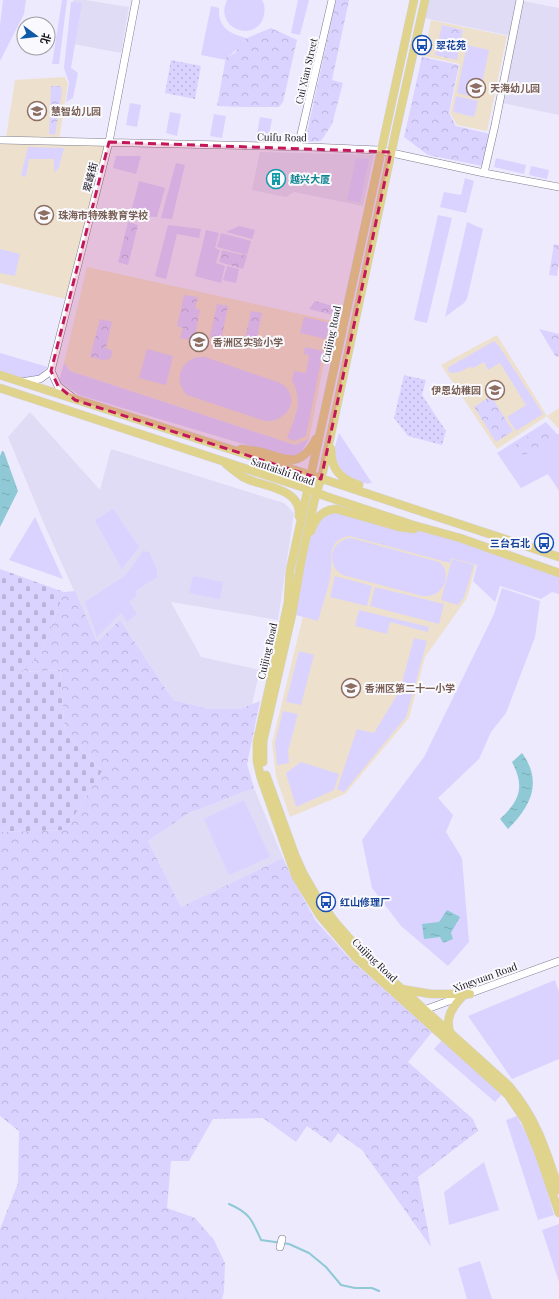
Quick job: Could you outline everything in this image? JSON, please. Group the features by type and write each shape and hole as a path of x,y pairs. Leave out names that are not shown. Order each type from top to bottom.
{"main road":[{"name":"Cuijing Road","path":"414,0 290,571 288,603 257,742 257,761 261,778 296,877 320,916 356,958 452,1035 510,1086 522,1101 540,1134 559,1190"},
{"name":"Cuijing Road","path":"425,0 331,435 301,562 292,614 264,741 262,758 266,775 295,855 315,894 335,922 362,953 401,989 422,1012 508,1095 524,1120 538,1151 559,1213"},
{"name":"Santaishi Road","path":"0,375 559,557"},
{"name":"Santaishi Road","path":"0,388 308,489 317,494 484,546 559,573"},
{"path":"224,448 257,451 288,460 300,458 311,448 321,429"},
{"path":"331,435 331,460 336,470 350,483 417,505 452,522"},
{"path":"220,460 244,478 284,491 294,500 300,510 298,535"},
{"path":"301,562 316,522 320,515 329,510 340,509 398,527 432,530"},
{"path":"401,989 431,994 466,995"},
{"path":"452,1035 448,1028 449,1016 454,1005 466,995"}],"street":[{"name":"翠峰街","path":"51,371 109,142 136,0"},
{"name":"Cui Xian Street","path":"298,147 332,0"},
{"path":"484,173 520,0"},
{"name":"Cuifu Road","path":"0,140 298,147 381,151 559,187"},
{"path":"21,382 40,379 51,371 58,386 75,400"},
{"name":"Xingyuan Road","path":"422,1012 559,961"},
{"path":"280,1246 282,1239"}],"highlighted area":[{"path":"109,142 391,152 321,479 75,400 58,386 51,371"}],"shaded area":[{"path":"73,0 85,0 129,7 121,53 68,43"},
{"path":"428,0 518,0 559,8 559,115 498,102 511,36 424,18"},
{"name":"天海幼儿园","path":"431,20 507,36 487,131 457,125 450,113 460,64 424,56"},
{"name":"慧智幼儿园","path":"65,77 68,84 59,140 6,138 15,80"},
{"name":"珠海市特殊教育学校","path":"0,143 105,146 65,299 0,283"},
{"path":"260,152 374,155 363,206 294,192 286,197 252,190"},
{"name":"香洲区实验小学","path":"87,267 332,321 309,439 295,445 70,371 64,363"},
{"name":"伊恩幼稚园","path":"497,335 547,416 497,449 441,365"},
{"path":"559,408 559,429 547,416"},
{"path":"30,412 100,490 111,449 284,503 294,513 278,620 171,602 201,657 260,670 252,704 240,709 209,709 173,700 120,620 97,642 45,526 8,437"},
{"name":"香洲区第二十一小学","path":"341,526 477,562 467,598 425,657 409,718 345,794 290,817 276,777 272,743 319,551"},
{"path":"254,788 283,858 181,907 148,841 189,813"}],"green space":[{"path":"3,0 26,0 24,14 23,16 16,16 16,30 0,61 0,25"},
{"path":"62,0 67,0 59,64 52,64 53,56 56,56 56,38"},
{"path":"227,0 262,0 265,11 260,24 254,29 246,31 238,30 231,26 226,19 224,10"},
{"path":"298,0 309,0 300,35 291,33"},
{"path":"336,0 349,0 332,80 343,83 332,124 321,141 305,142"},
{"path":"71,2 82,3 71,68 78,73 73,98 66,102 69,83 64,68"},
{"path":"211,6 219,8 221,21 226,29 247,38 233,53 226,57 226,60 201,55"},
{"path":"442,25 463,30 457,60 435,55"},
{"path":"271,28 297,40 283,102 279,107 217,106 226,57 235,53 240,44 247,38"},
{"path":"467,45 489,50 479,98 457,93"},
{"path":"422,57 459,65 449,113 456,126 490,134 483,166 428,155 404,137"},
{"path":"171,60 201,66 195,99 165,93"},
{"path":"51,86 61,86 62,92 55,135 49,134"},
{"path":"456,96 478,101 474,117 453,112"},
{"path":"130,103 141,105 137,127 126,125"},
{"path":"170,112 181,114 177,136 166,133"},
{"path":"214,114 226,116 222,138 210,136"},
{"path":"260,117 272,119 268,141 256,139"},
{"path":"28,147 64,148 59,167 54,173 54,159 29,159 26,177 21,175"},
{"path":"116,156 141,156 136,174 113,168"},
{"path":"496,158 526,165 524,174 494,167"},
{"path":"356,159 369,159 360,202 347,200"},
{"path":"176,163 185,165 172,219 161,218"},
{"path":"531,166 549,170 547,179 529,175"},
{"path":"465,178 474,181 466,213 440,207 444,192 461,195"},
{"path":"139,181 165,188 157,217 130,216"},
{"path":"438,215 452,218 427,323 414,320"},
{"path":"128,222 138,225 128,265 118,262"},
{"path":"467,222 483,229 467,299 445,317"},
{"path":"168,225 201,229 199,238 177,234 166,279 155,276"},
{"path":"239,226 255,230 252,239 226,232"},
{"path":"206,230 219,233 215,248 220,250 216,263 225,266 221,283 195,276"},
{"path":"221,233 251,241 247,255 217,247"},
{"path":"554,244 559,245 557,276 549,275"},
{"path":"0,249 20,254 15,276 0,273"},
{"path":"222,250 247,256 243,269 219,262"},
{"path":"227,266 239,269 236,283 223,280"},
{"path":"184,295 198,297 195,308 200,310 194,341 180,338 183,328 177,326"},
{"path":"315,301 333,306 333,315 309,309"},
{"path":"217,304 228,306 221,340 210,337"},
{"path":"251,311 262,313 255,347 244,345"},
{"path":"304,317 330,323 326,339 300,333"},
{"path":"100,319 112,322 106,348 113,351 110,359 103,360 90,357"},
{"path":"539,329 559,334 559,356 556,357"},
{"path":"494,341 499,346 543,414 516,431 507,417 526,405 500,363 488,370 484,362 473,368 470,367 461,371 450,373 447,368"},
{"path":"305,347 323,351 306,436 294,441 287,438 298,403 296,388 292,380 294,371 306,373 309,355 304,354"},
{"path":"147,349 173,356 166,385 139,378"},
{"path":"0,353 48,367 38,376 21,379 0,372"},
{"path":"198,357 205,357 280,383 287,388 290,395 290,407 281,417 265,421 187,395 180,384 180,372 187,363"},
{"path":"64,363 70,371 295,445 309,439 301,453 287,457 79,395 59,381"},
{"path":"404,375 426,380 422,395 446,431 442,445 408,436 394,418"},
{"path":"491,396 513,431 496,442 474,407"},
{"path":"546,422 557,434 559,434 559,491 548,474 521,488 497,453"},
{"path":"544,426 551,439 525,455 504,452"},
{"path":"339,433 372,483 360,483 354,481 348,478 339,469 334,454"},
{"path":"113,509 139,547 122,569 95,520"},
{"path":"329,510 432,530 559,573 559,594 552,592 541,599 500,586 495,602 473,581 477,565 451,558 450,563 350,536 339,540 332,548 330,578 318,621 292,614 311,532"},
{"path":"35,517 63,579 9,560"},
{"path":"351,538 439,562 445,569 446,574 442,587 433,595 422,596 343,575 337,571 332,559 332,554 338,543"},
{"path":"143,551 149,552 157,570 157,577 135,591 137,596 129,602 137,614 127,622 121,613 97,637 85,602 126,575"},
{"path":"452,559 474,565 464,597 458,605 441,600"},
{"path":"0,569 64,592 41,654 21,672 60,670 65,733 102,771 65,830 0,832"},
{"path":"193,576 223,582 220,599 189,593"},
{"path":"335,576 372,586 367,606 330,597"},
{"path":"375,587 444,604 439,624 370,606"},
{"path":"502,588 540,601 535,637 506,713 491,732 479,759 438,798 453,815 446,832 462,858 469,942 448,966 401,926 372,888 362,840 424,757 494,614"},
{"path":"75,591 97,642 120,620 173,700 209,709 240,709 260,701 247,764 254,788 189,813 148,841 181,907 283,858 292,878 316,921 351,960 432,1032 408,1062 473,1119 478,1131 418,1177 431,1247 362,1150 338,1133 331,1143 307,1126 296,1142 263,1118 213,1119 189,1161 171,1161 167,1208 195,1218 214,1240 225,1263 224,1291 222,1299 0,1299 0,1229 18,1183 19,1131 0,1116 0,832 65,830 102,771 65,733 60,670 20,672 41,654 64,592"},
{"path":"359,610 429,627 428,632 390,622 387,634 355,626"},
{"path":"414,638 427,641 406,717 344,792 337,789 357,729 374,733 400,690"},
{"path":"299,651 314,655 301,705 286,702"},
{"path":"283,711 298,714 288,751 289,763 277,765 275,743"},
{"path":"301,762 339,774 334,790 296,807 286,773"},
{"path":"244,800 270,857 229,875 204,819"},
{"path":"555,980 559,992 559,1059 512,1079 468,1016"},
{"path":"442,1040 503,1093 495,1102 434,1049"},
{"path":"517,1116 536,1154 554,1215 538,1220 506,1120"},
{"path":"484,1162 499,1210 449,1225 444,1192"},
{"path":"559,1224 559,1282 542,1230"},
{"path":"480,1261 492,1299 467,1299 458,1268"}],"water":[{"path":"2,451 4,452 18,491 0,527 0,456"},
{"path":"522,753 532,774 532,793 523,812 508,829 500,819 512,806 518,793 518,779 512,762"},
{"path":"447,910 460,917 451,933 453,939 443,943 440,937 424,939 422,924 439,922"}],"waterway":[{"path":"229,1204 236,1207 250,1218 261,1240 289,1244 309,1253 326,1267 341,1285 355,1288 372,1288 379,1291"}],"place":[{"name":"翠花苑","path":"422,45"},
{"name":"天海幼儿园","path":"476,88"},
{"name":"慧智幼儿园","path":"37,111"},
{"name":"越兴大厦","path":"276,179"},
{"name":"珠海市特殊教育学校","path":"44,215"},
{"name":"香洲区实验小学","path":"199,342"},
{"name":"伊恩幼稚园","path":"495,390"},
{"name":"三台石北","path":"544,543"},
{"name":"香洲区第二十一小学","path":"351,688"},
{"name":"红山修理厂","path":"326,902"}]}
